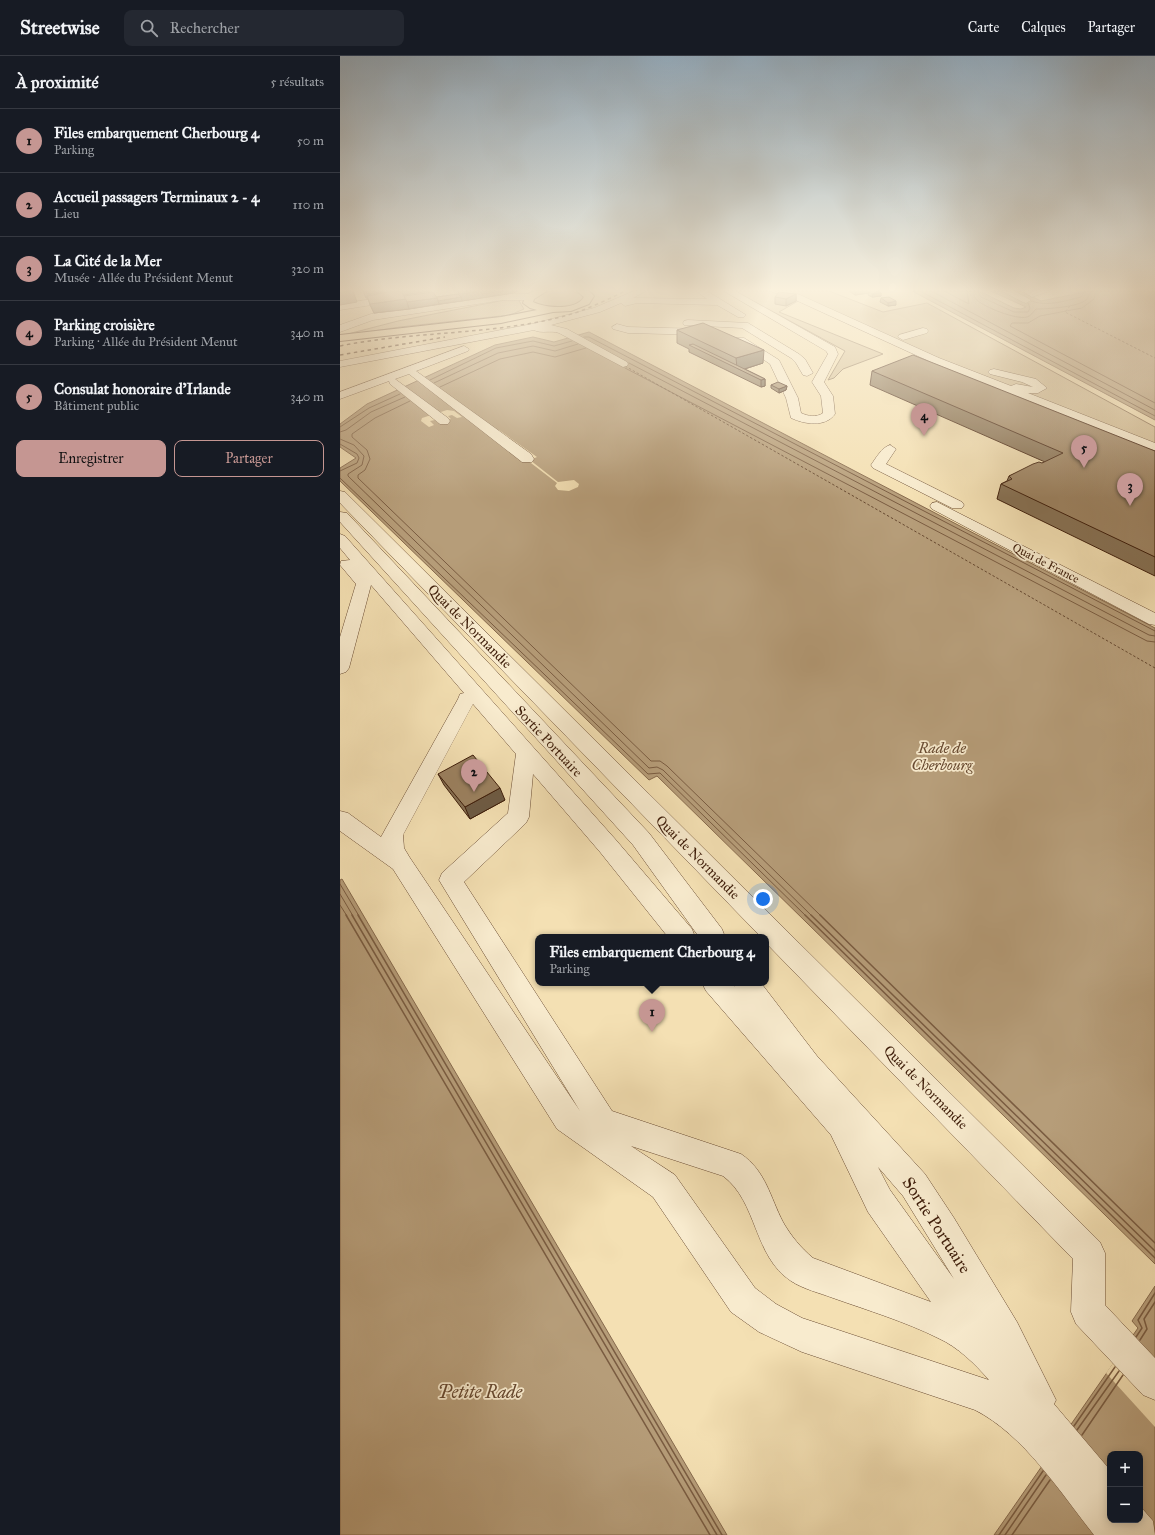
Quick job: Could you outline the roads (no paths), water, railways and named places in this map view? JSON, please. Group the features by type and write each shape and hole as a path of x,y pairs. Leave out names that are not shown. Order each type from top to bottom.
{"street":[{"path":"340,364 361,360"},
{"path":"342,401 444,360"},
{"path":"342,401 448,360"},
{"path":"616,360 623,364"},
{"path":"772,360 802,382"},
{"path":"785,360 789,365"},
{"path":"791,360 802,382"},
{"path":"802,382 812,365 807,360"},
{"path":"814,360 802,382 794,413 799,417 817,420 825,418 829,414 828,396 818,382 829,360"},
{"path":"935,360 1155,448"},
{"path":"964,360 1011,378"},
{"path":"414,374 526,456 528,460"},
{"path":"394,382 444,421"},
{"path":"890,449 878,465 1155,604"},
{"name":"Quai de Normandie","path":"340,495 1089,1253 1088,1312 1155,1383"},
{"name":"Quai de France","path":"936,506 1155,620"},
{"name":"Sortie Portuaire","path":"340,513 375,553 640,839 710,934"},
{"path":"1021,537 1029,554"},
{"path":"340,539 608,846 681,934"},
{"path":"340,556 364,583 340,668"},
{"path":"467,699 392,835 391,843 393,850 568,1120 664,1186 743,1300 759,1314 779,1326 796,1333 982,1395 1002,1405 1022,1420 1041,1440 1118,1535"},
{"path":"526,752 518,817 450,880 603,1122 735,1166 747,1176 754,1188 769,1227 784,1252 803,1270 949,1325 969,1338 989,1354"},
{"path":"340,819 402,864"},
{"path":"718,986 841,1125 879,1201 989,1354 1107,1496"},
{"name":"Sortie Portuaire","path":"748,986 807,1066 914,1185 943,1229 1005,1334 1054,1431"},
{"path":"1129,1523 1139,1535"}],"water":[{"name":"Rade de Cherbourg","path":"462,360 643,360 1155,628 1155,1264 657,776 649,780 340,481 340,468 356,458 340,447 340,424 367,404"},
{"path":"1042,360 1155,360 1155,420"},
{"name":"Petite Rade","path":"342,879 727,1535 340,1535 340,880"},
{"path":"1155,1286 1155,1535 994,1535 1138,1328 1132,1321"}],"place":[{"name":"Parking croisière","path":"924,436"},
{"name":"Consulat honoraire d'Irlande","path":"1084,468"},
{"name":"La Cité de la Mer","path":"1130,506"},
{"name":"Accueil passagers Terminaux 2 - 4","path":"474,792"},
{"name":"Files embarquement Cherbourg 4","path":"652,1032"}]}
